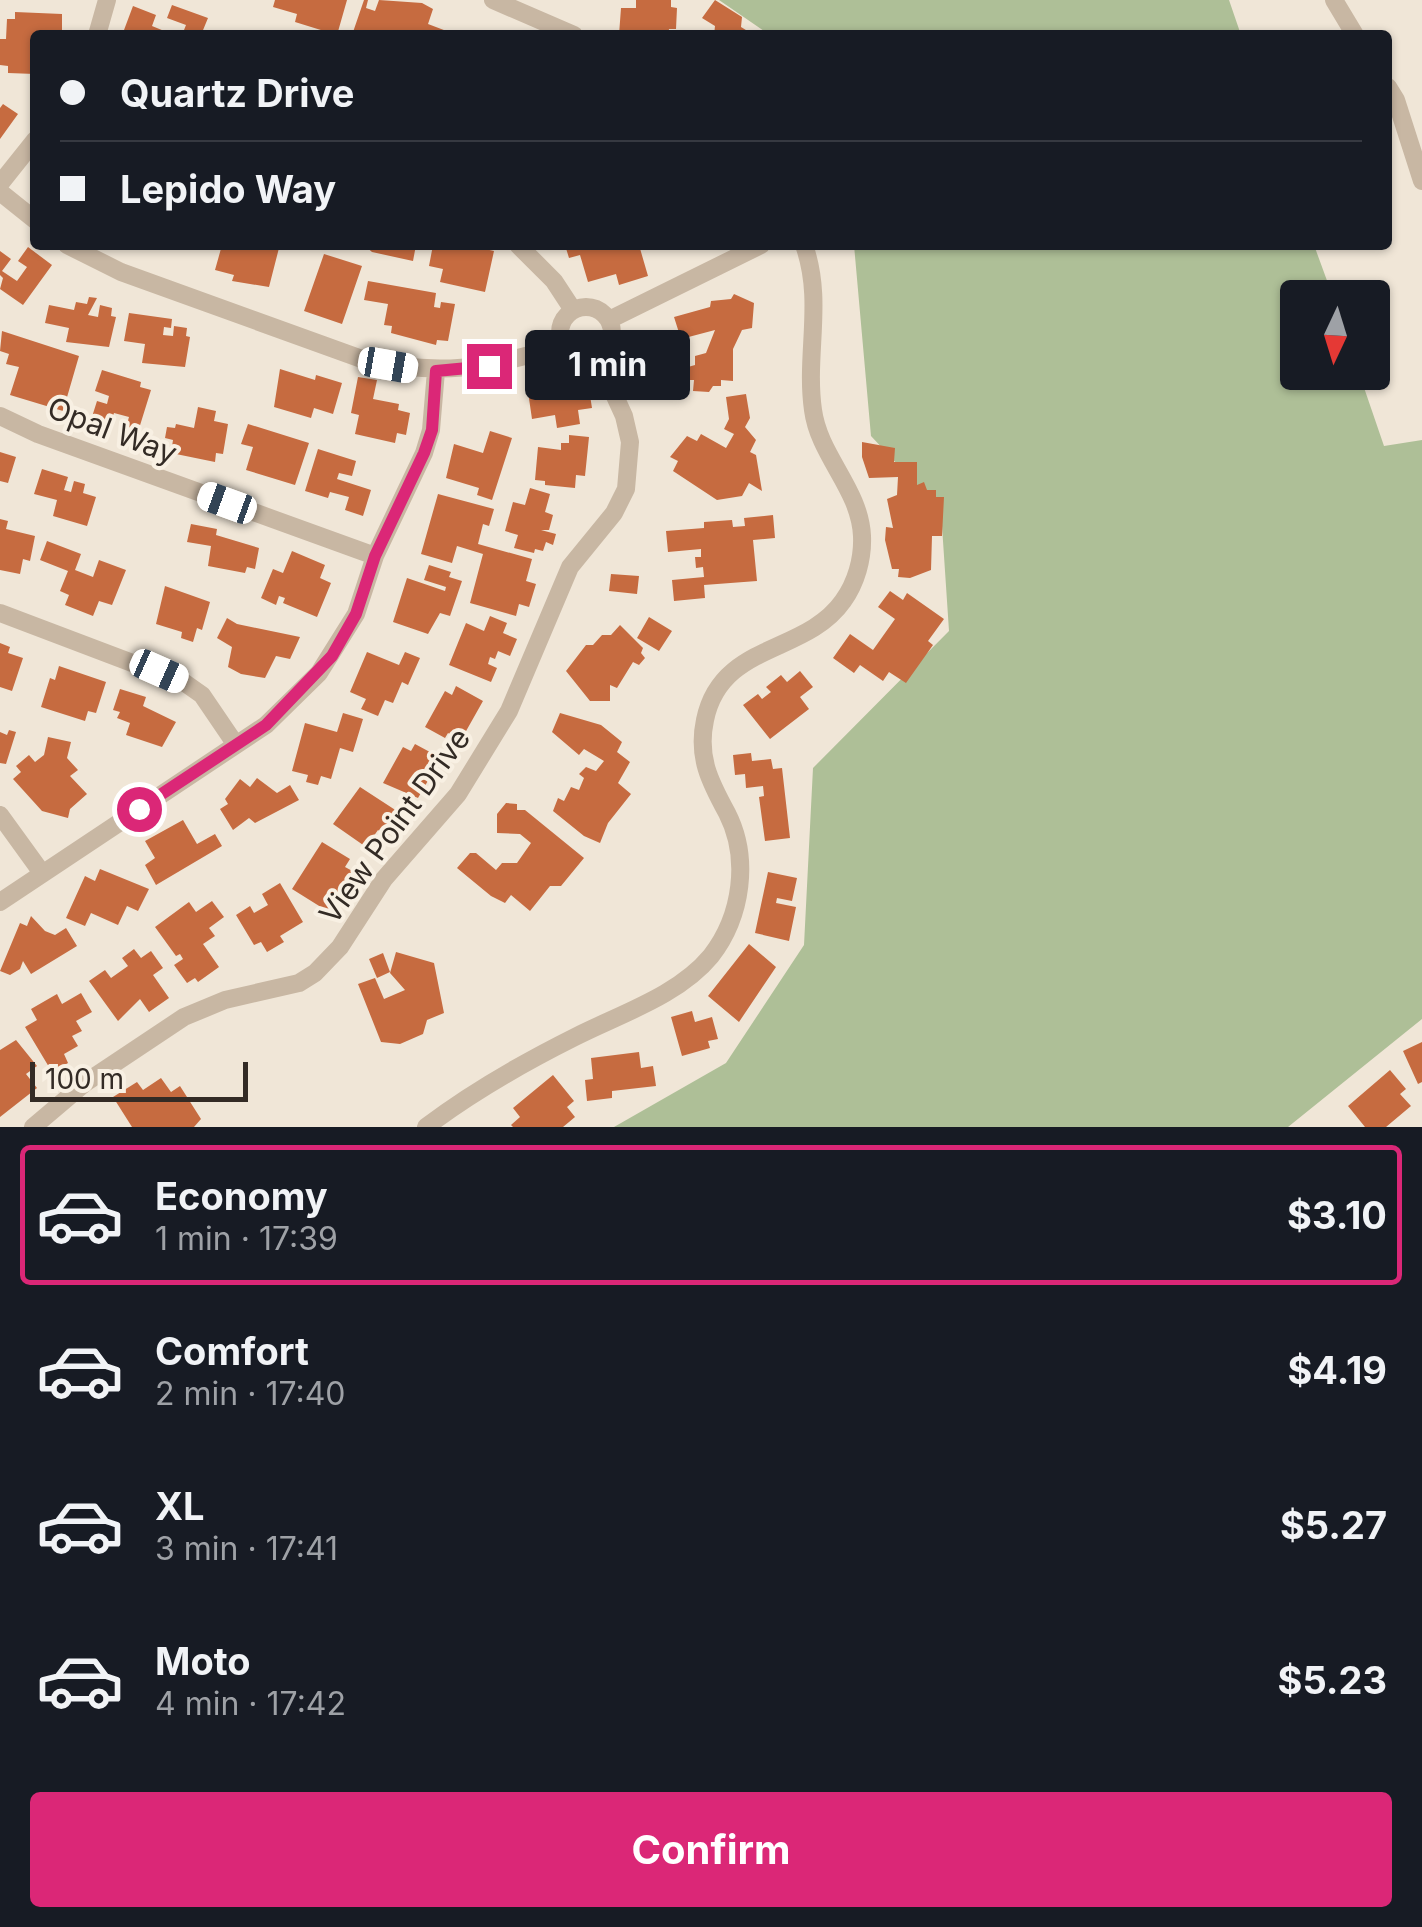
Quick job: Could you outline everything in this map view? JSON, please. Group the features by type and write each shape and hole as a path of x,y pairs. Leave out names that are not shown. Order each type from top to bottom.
{"street":[{"path":"98,30 107,0"},
{"path":"494,0 563,30"},
{"path":"1334,0 1352,30"},
{"path":"1392,94 1422,181"},
{"path":"0,184 30,146"},
{"path":"0,192 30,216"},
{"path":"76,250 121,272 358,358 436,371 489,366 563,345"},
{"path":"523,250 554,281 572,310"},
{"path":"608,320 752,250"},
{"path":"426,1127 458,1102 515,1068 690,976 724,938 741,882 738,840 704,768 705,716 728,673 829,616 856,578 861,556 858,511 817,430 812,409 815,292 805,250"},
{"path":"592,308 608,320 610,344 597,357 576,357 563,345 562,324 572,310 592,308"},
{"name":"View Point Drive","path":"33,1127 84,1084 184,1017 225,1000 299,983 315,973 340,947 384,879 458,794 510,711 570,568 614,513 626,489 630,465 627,428 597,357"},
{"path":"0,902 236,745 285,708 332,656 356,614 375,556 424,453 432,430 436,371"},
{"name":"Opal Way","path":"0,416 38,434 375,556"},
{"path":"0,614 186,683 202,695 236,745"},
{"path":"0,815 42,873"}],"green space":[{"path":"719,0 1229,0 1239,30 763,30"},
{"path":"854,250 1316,250 1327,280 1280,280 1280,390 1365,390 1384,446 1422,440 1422,1019 1288,1127 614,1127 726,1063 804,945 813,768 949,631 941,511 871,436"}],"building":[{"path":"275,0 347,0 338,30 321,30 295,22 297,14 273,7"},
{"path":"364,0 368,0 366,8 375,11 379,0 422,3 433,9 428,24 444,30 354,30"},
{"path":"636,0 671,0 671,7 677,8 676,29 619,30 621,8 636,8"},
{"path":"715,0 742,17 741,27 746,30 715,30 715,26 702,18"},
{"path":"172,5 208,18 203,30 184,30 186,25 167,18"},
{"path":"133,6 156,15 152,26 162,30 124,30"},
{"path":"15,12 62,14 62,30 30,30 30,74 8,73 8,66 0,65 0,39 6,39 7,19 15,19"},
{"path":"3,104 18,114 0,139 0,108"},
{"path":"28,247 52,265 23,305 0,289 0,251 11,259 2,271 17,281 27,267 18,261"},
{"path":"221,250 278,250 269,287 232,281 234,275 215,270"},
{"path":"370,250 415,250 413,261"},
{"path":"432,250 494,251 485,292 440,282 443,269 429,266"},
{"path":"567,250 640,250 648,276 619,285 616,274 588,282 580,255 569,258"},
{"path":"324,254 362,266 342,324 304,311"},
{"path":"368,281 436,293 434,307 440,308 441,302 455,304 448,341 437,340 436,345 391,333 392,326 384,325 388,304 364,300"},
{"path":"734,294 754,303 752,328 742,330 733,349 733,381 721,380 721,386 713,386 709,392 693,391 694,380 687,380 688,367 695,365 695,356 706,353 715,330 681,339 674,317 710,307 711,301 731,299"},
{"path":"89,297 97,298 88,315 98,317 100,305 112,308 111,316 116,317 109,347 66,342 69,328 45,323 49,305 74,310 76,302 87,304"},
{"path":"129,313 172,319 171,328 164,327 163,335 173,336 174,326 187,328 186,336 190,337 185,367 142,363 145,344 124,341"},
{"path":"2,331 79,356 63,411 10,395 19,367 6,364 9,354 0,351"},
{"path":"663,363 668,390 639,395 635,367"},
{"path":"280,369 315,380 316,375 342,383 333,414 314,408 311,418 274,407"},
{"path":"102,370 141,382 140,387 151,390 137,435 125,431 129,417 114,413 110,426 91,420 97,401 107,404 109,396 95,391"},
{"path":"556,370 557,376 571,374 573,392 589,389 592,408 578,410 580,424 557,428 555,415 532,419 526,378"},
{"path":"358,377 377,380 373,399 399,404 398,410 410,413 406,435 397,433 395,443 355,434 359,415 351,413"},
{"path":"746,394 750,418 745,427 756,440 750,452 756,455 762,491 749,483 742,496 717,500 673,471 678,461 670,457 687,436 697,441 701,434 726,448 734,434 724,429 729,419 726,397"},
{"path":"198,407 216,411 214,421 228,424 223,454 216,453 215,462 171,453 173,440 165,438 167,427 175,428 176,424 194,428"},
{"path":"248,424 309,443 295,485 246,470 253,447 241,444"},
{"path":"490,431 512,438 492,500 477,495 479,488 446,478 454,444 483,453"},
{"path":"569,435 589,437 585,476 576,475 575,488 535,480 538,447 561,450 561,443 569,443"},
{"path":"862,442 895,448 894,462 917,462 917,485 924,482 927,490 936,490 936,497 944,497 942,536 932,536 931,570 910,578 898,577 899,569 892,569 885,540 886,527 893,528 887,499 897,495 898,477 869,478"},
{"path":"318,449 356,461 352,476 339,473 337,479 371,490 363,516 345,510 349,497 330,492 328,498 305,491"},
{"path":"0,452 16,457 8,483 0,481"},
{"path":"42,469 68,477 64,490 71,492 74,481 85,484 83,493 96,497 87,526 53,516 57,500 34,494"},
{"path":"530,488 550,494 545,512 553,515 549,530 541,530 556,534 553,545 546,542 543,551 535,549 534,553 514,548 518,535 505,531 513,502 525,505"},
{"path":"438,494 494,509 489,526 483,524 478,544 532,559 526,581 536,584 529,607 519,604 516,616 470,603 483,554 457,546 452,563 421,554"},
{"path":"773,515 775,538 753,540 757,581 704,585 705,598 674,601 672,580 704,577 703,567 696,568 695,557 701,557 701,549 668,552 666,531 704,528 704,522 732,520 733,527 745,526 744,518"},
{"path":"0,519 8,521 6,529 35,536 30,561 23,559 20,574 0,570"},
{"path":"191,524 217,529 216,535 259,548 255,569 247,567 245,573 208,566 211,546 187,542"},
{"path":"47,541 81,554 75,570 93,577 99,560 126,570 112,605 99,601 93,616 65,605 69,595 60,591 68,571 40,560"},
{"path":"292,551 325,565 320,578 331,583 317,617 283,603 285,598 279,596 276,605 261,598 273,569 283,573"},
{"path":"429,565 451,572 449,577 462,581 450,616 440,613 428,634 393,622 407,578 445,591 446,587 424,580"},
{"path":"611,574 639,576 637,594 609,591"},
{"path":"165,586 210,602 202,630 197,628 193,642 181,638 182,632 156,624"},
{"path":"890,591 903,600 907,593 944,619 928,641 933,645 906,683 889,672 883,681 860,665 854,673 833,658 850,634 873,650 895,619 878,607"},
{"path":"490,616 507,623 503,633 517,639 510,656 498,651 495,659 490,657 488,664 497,668 491,682 449,665 466,623 484,631"},
{"path":"649,617 672,631 659,651 637,638"},
{"path":"227,618 237,624 300,637 290,659 276,656 265,678 241,674 228,667 232,647 217,638"},
{"path":"620,625 643,648 645,658 639,665 633,662 617,688 610,685 610,701 590,701 566,671 586,645 593,645 602,635 611,635"},
{"path":"0,643 10,647 8,653 23,658 12,691 0,687"},
{"path":"367,652 399,665 405,652 420,658 408,685 402,682 393,703 385,700 378,716 361,709 366,699 350,692"},
{"path":"59,666 106,682 96,713 88,711 85,721 41,707 50,678 55,680"},
{"path":"800,671 813,687 800,697 809,709 770,739 743,705 758,694 762,699 771,692 766,687 781,675 787,682"},
{"path":"456,686 483,701 461,740 448,733 445,738 425,727 445,691 452,695"},
{"path":"120,689 146,697 143,706 176,722 162,747 126,735 130,723 117,718 120,712 113,710"},
{"path":"343,713 363,719 353,752 340,748 331,779 321,776 318,785 306,782 308,775 292,771 305,723 337,732"},
{"path":"560,713 601,725 622,742 617,752 630,762 618,783 631,794 608,823 600,843 584,836 553,811 558,798 564,801 571,787 579,790 584,778 579,774 586,767 596,771 604,761 584,749 579,755 552,732"},
{"path":"9,730 16,732 6,764 0,763 0,732 7,735"},
{"path":"48,737 71,742 67,758 78,770 70,776 87,794 70,809 68,818 42,811 13,779 21,772 16,766 29,755 35,762 44,755"},
{"path":"415,744 441,758 418,798 383,783 403,747 411,751"},
{"path":"751,753 752,761 771,759 773,769 782,768 790,838 765,841 759,797 764,796 763,786 746,788 745,774 735,775 733,755"},
{"path":"257,778 277,793 290,785 299,800 255,823 249,818 233,830 220,809 228,804 225,799 240,779 250,787"},
{"path":"360,787 403,815 388,836 378,830 366,847 333,824"},
{"path":"506,803 517,804 517,810 525,810 584,858 561,886 550,886 530,911 511,895 505,903 491,896 457,868 470,853 476,853 496,870 502,863 517,863 531,843 520,834 497,833 497,814"},
{"path":"183,820 197,844 215,834 222,846 156,885 145,865 155,858 145,841"},
{"path":"322,842 350,859 345,867 358,874 332,914 292,889"},
{"path":"100,869 149,889 138,911 127,906 118,925 91,913 85,926 66,918 85,876 95,881"},
{"path":"768,872 797,878 792,901 777,898 776,903 796,907 789,941 755,933"},
{"path":"280,883 303,922 280,936 284,942 267,952 261,942 254,945 236,915 250,906 254,913 268,905 262,894"},
{"path":"212,901 224,917 209,928 215,936 203,944 219,967 198,982 195,978 187,983 174,965 183,959 180,954 176,956 155,927 189,902 196,912"},
{"path":"31,916 45,931 55,935 66,928 77,946 31,974 23,961 20,969 10,975 0,971 20,923 27,926"},
{"path":"749,944 776,967 739,1022 708,996"},
{"path":"134,949 141,958 151,951 163,968 153,975 169,998 149,1012 140,999 118,1021 89,981 105,970 111,978 128,966 122,958"},
{"path":"396,952 434,963 444,1013 427,1020 423,1034 400,1044 381,1042 358,984 375,978 384,999 405,990 390,973"},
{"path":"383,953 390,972 377,978 369,959"},
{"path":"81,993 92,1012 76,1021 82,1031 72,1036 78,1046 64,1054 68,1063 52,1072 25,1027 37,1020 31,1009 57,994 62,1004"},
{"path":"692,1011 695,1022 712,1017 718,1039 708,1041 710,1048 682,1056 671,1017"},
{"path":"16,1040 37,1066 26,1074 37,1088 0,1117 0,1050"},
{"path":"1422,1042 1422,1082 1418,1084 1403,1051"},
{"path":"639,1052 641,1068 653,1066 656,1086 612,1091 612,1098 587,1101 585,1080 593,1079 591,1058"},
{"path":"1390,1070 1406,1089 1400,1094 1411,1106 1386,1127 1365,1127 1348,1106"},
{"path":"553,1075 574,1101 567,1107 575,1117 563,1127 513,1127 520,1117 513,1108"},
{"path":"161,1078 171,1092 180,1086 201,1119 194,1127 132,1127 113,1097 137,1082 143,1090"}],"route":[{"path":"139,809 266,725 318,674 356,614 375,556 416,474 432,430 436,371 489,366"}]}
